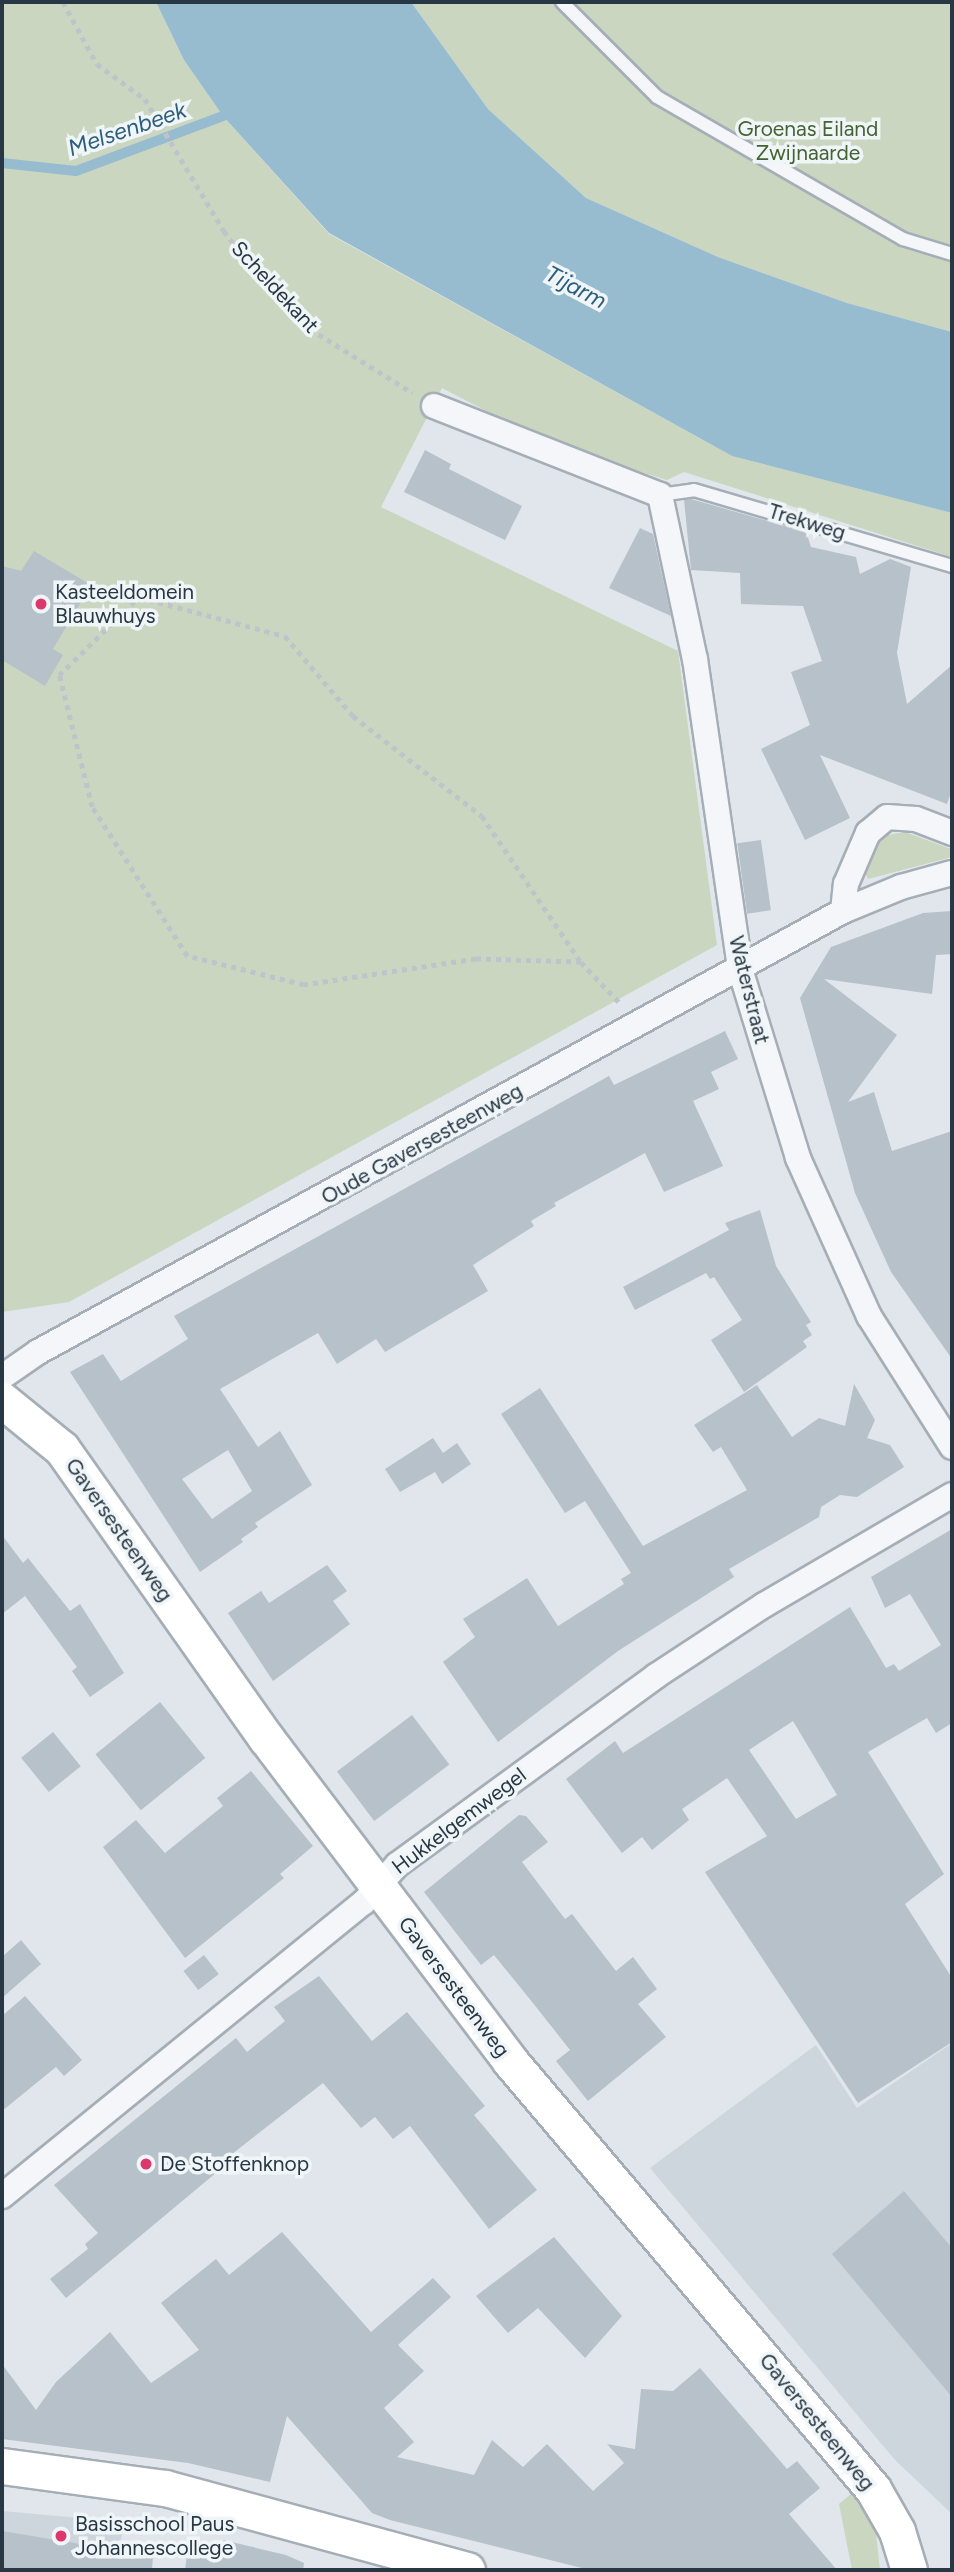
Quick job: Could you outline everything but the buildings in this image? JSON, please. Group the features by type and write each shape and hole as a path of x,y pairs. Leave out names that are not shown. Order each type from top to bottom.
{"street":[{"path":"434,406 660,495"},
{"name":"Waterstraat","path":"660,495 695,659 740,969 798,1158 832,1240 869,1316 952,1447"},
{"path":"843,911 846,884 868,833 887,817 916,819 952,832"},
{"name":"Oude Gaversesteenweg","path":"2,1377 38,1352 843,911 901,887 952,873"},
{"name":"Gaversesteenweg","path":"2,1400 62,1449 377,1886 510,2061 649,2230 770,2363 873,2489 897,2530 909,2570"},
{"name":"Hukkelgemwegel","path":"2,2196 364,1902 397,1865 656,1676 764,1605 952,1495"},
{"path":"2,2466 63,2472 183,2493 467,2570"}],"lane":[{"path":"562,2 657,97 903,239 952,254"},
{"name":"Trekweg","path":"660,495 694,490 952,566"}],"path":[{"name":"Scheldekant","path":"63,2 97,64 145,99 224,231 299,318 434,406"},
{"path":"581,962 476,959 303,985 187,956 92,807 59,676 139,597 285,636 353,716 482,816 581,962 639,1023"}],"shaded area":[{"path":"952,2043 952,2514 895,2460 650,2168 816,2045 857,2108"},
{"name":"Basisschool Paus Johannescollege","path":"2,2511 124,2522 116,2570 2,2570"}],"green space":[{"path":"2,2 156,2 184,60 223,116 329,234 732,456 952,513 952,557 684,472 667,480 546,442 442,388 381,507 678,651 717,945 69,1302 2,1312"},
{"name":"Groenas Eiland Zwijnaarde","path":"411,2 952,2 952,332 847,303 718,257 586,198 488,109"},
{"path":"905,832 951,849 952,857 868,879 864,871 874,848 888,835"},
{"path":"852,2493 876,2533 880,2570 852,2570 839,2504"}],"water":[{"name":"Tijarm","path":"156,2 411,2 488,109 586,198 718,257 847,303 952,332 952,513 732,456 329,233 223,116 184,60"}],"waterway":[{"name":"Melsenbeek","path":"2,163 76,171 223,116"}],"place":[{"name":"Kasteeldomein Blauwhuys","path":"41,604"},
{"name":"De Stoffenknop","path":"146,2164"},
{"name":"Basisschool Paus Johannescollege","path":"61,2536"}]}
